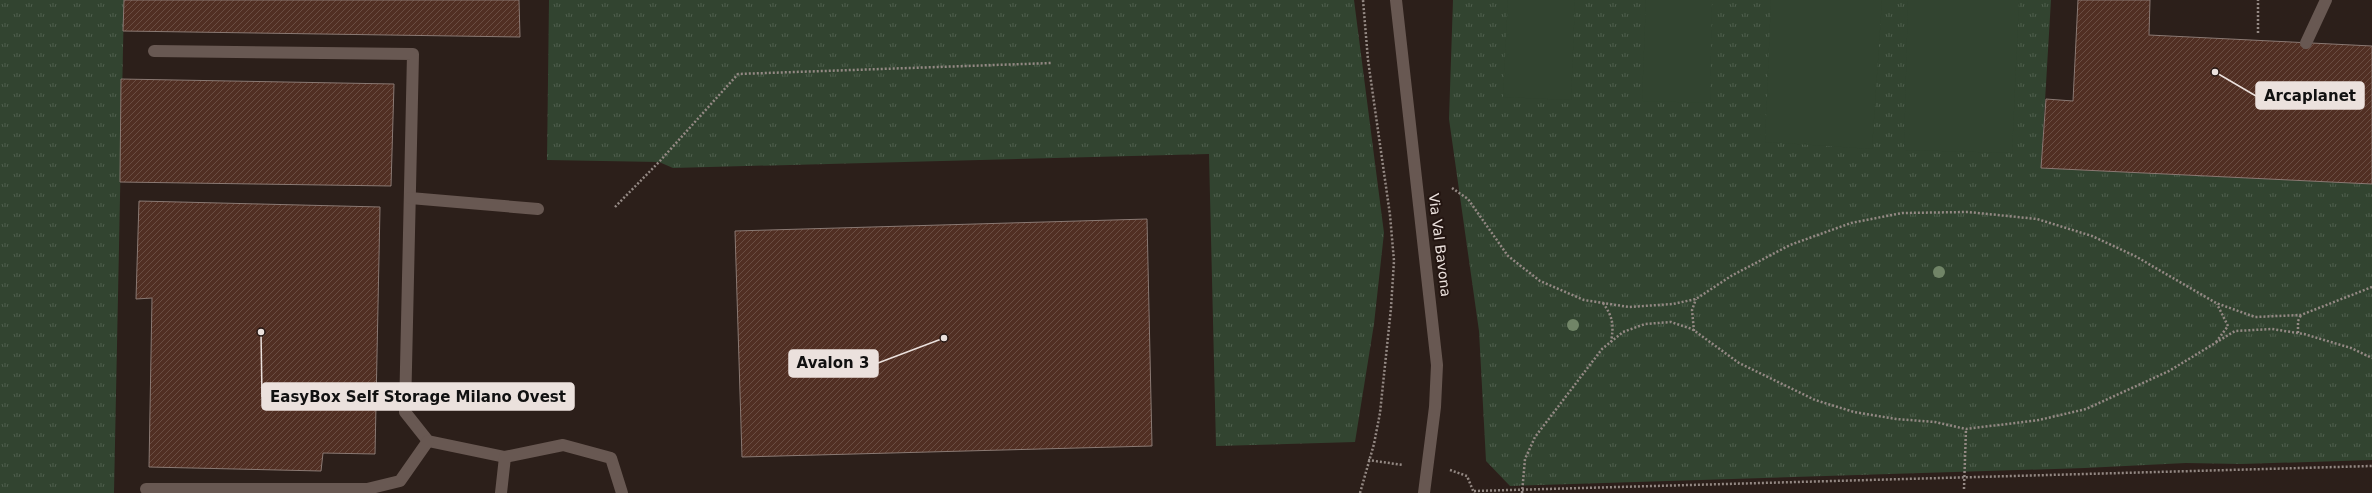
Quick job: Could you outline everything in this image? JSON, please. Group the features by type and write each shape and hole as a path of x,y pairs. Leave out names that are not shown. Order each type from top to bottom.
{"street":[{"name":"Via Val Bavona","path":"1396,0 1437,365 1435,407 1424,493"},
{"path":"2306,43 2326,0"},
{"path":"154,51 413,54 406,412 428,441 505,457 563,445 611,458 622,493"},
{"path":"410,198 538,209"},
{"path":"146,489 367,489 400,481 428,441"},
{"path":"501,493 505,457"}],"path":[{"path":"1360,493 1368,460 1374,444 1381,399 1391,308 1394,261 1390,215 1368,60 1363,0"},
{"path":"2258,0 2258,33"},
{"path":"615,207 659,162 738,74 1052,63"},
{"path":"1452,188 1468,199 1508,256 1540,281 1584,300 1629,307 1673,304 1696,299 1731,276 1790,245 1851,223 1902,213 1968,212 2037,219 2092,236 2136,256 2216,303 2255,317 2301,315 2372,287"},
{"path":"1694,331 1691,319 1696,299"},
{"path":"1603,303 1611,314 1614,326 1611,343"},
{"path":"2215,344 2228,326 2216,303"},
{"path":"2298,333 2298,321 2301,315"},
{"path":"1522,492 1525,459 1535,437 1602,350 1623,332 1645,324 1670,322 1694,331 1739,363 1815,400 1854,412 1896,419 1935,422 1966,429 2039,420 2086,409 2169,371 2235,331 2272,329 2298,333 2351,348 2372,358"},
{"path":"1964,489 1966,429"},
{"path":"1453,470 1468,476 1474,492 1522,492 2372,466"}],"green space":[{"path":"0,0 124,0 114,493 0,493"},
{"path":"549,0 1354,0 1384,233 1374,324 1355,442 1216,446 1209,154 673,168 659,162 547,160"},
{"path":"1453,0 2051,0 2041,168 2372,184 2372,460 2241,464 2186,463 2085,468 1510,486 1486,461 1479,331 1449,119"},
{"path":"1508,0 1575,0 1571,100 1503,97"},
{"path":"1646,0 1712,0 1710,103 1642,101"},
{"path":"1771,0 1882,0 1872,149 1765,142"},
{"path":"1908,0 2019,0 2012,153 1904,150"}],"building":[{"path":"124,0 519,0 520,37 123,31"},
{"path":"2078,0 2150,0 2149,35 2372,46 2372,184 2041,168 2046,99 2073,101"},
{"path":"121,79 394,84 391,186 120,182"},
{"path":"139,201 380,207 375,454 323,453 321,471 149,467 152,298 136,299"},
{"path":"1147,219 1152,446 742,457 735,231"}],"place":[{"name":"Arcaplanet","path":"2215,72"},
{"name":"EasyBox Self Storage Milano Ovest","path":"261,332"},
{"name":"Avalon 3","path":"944,338"}]}
